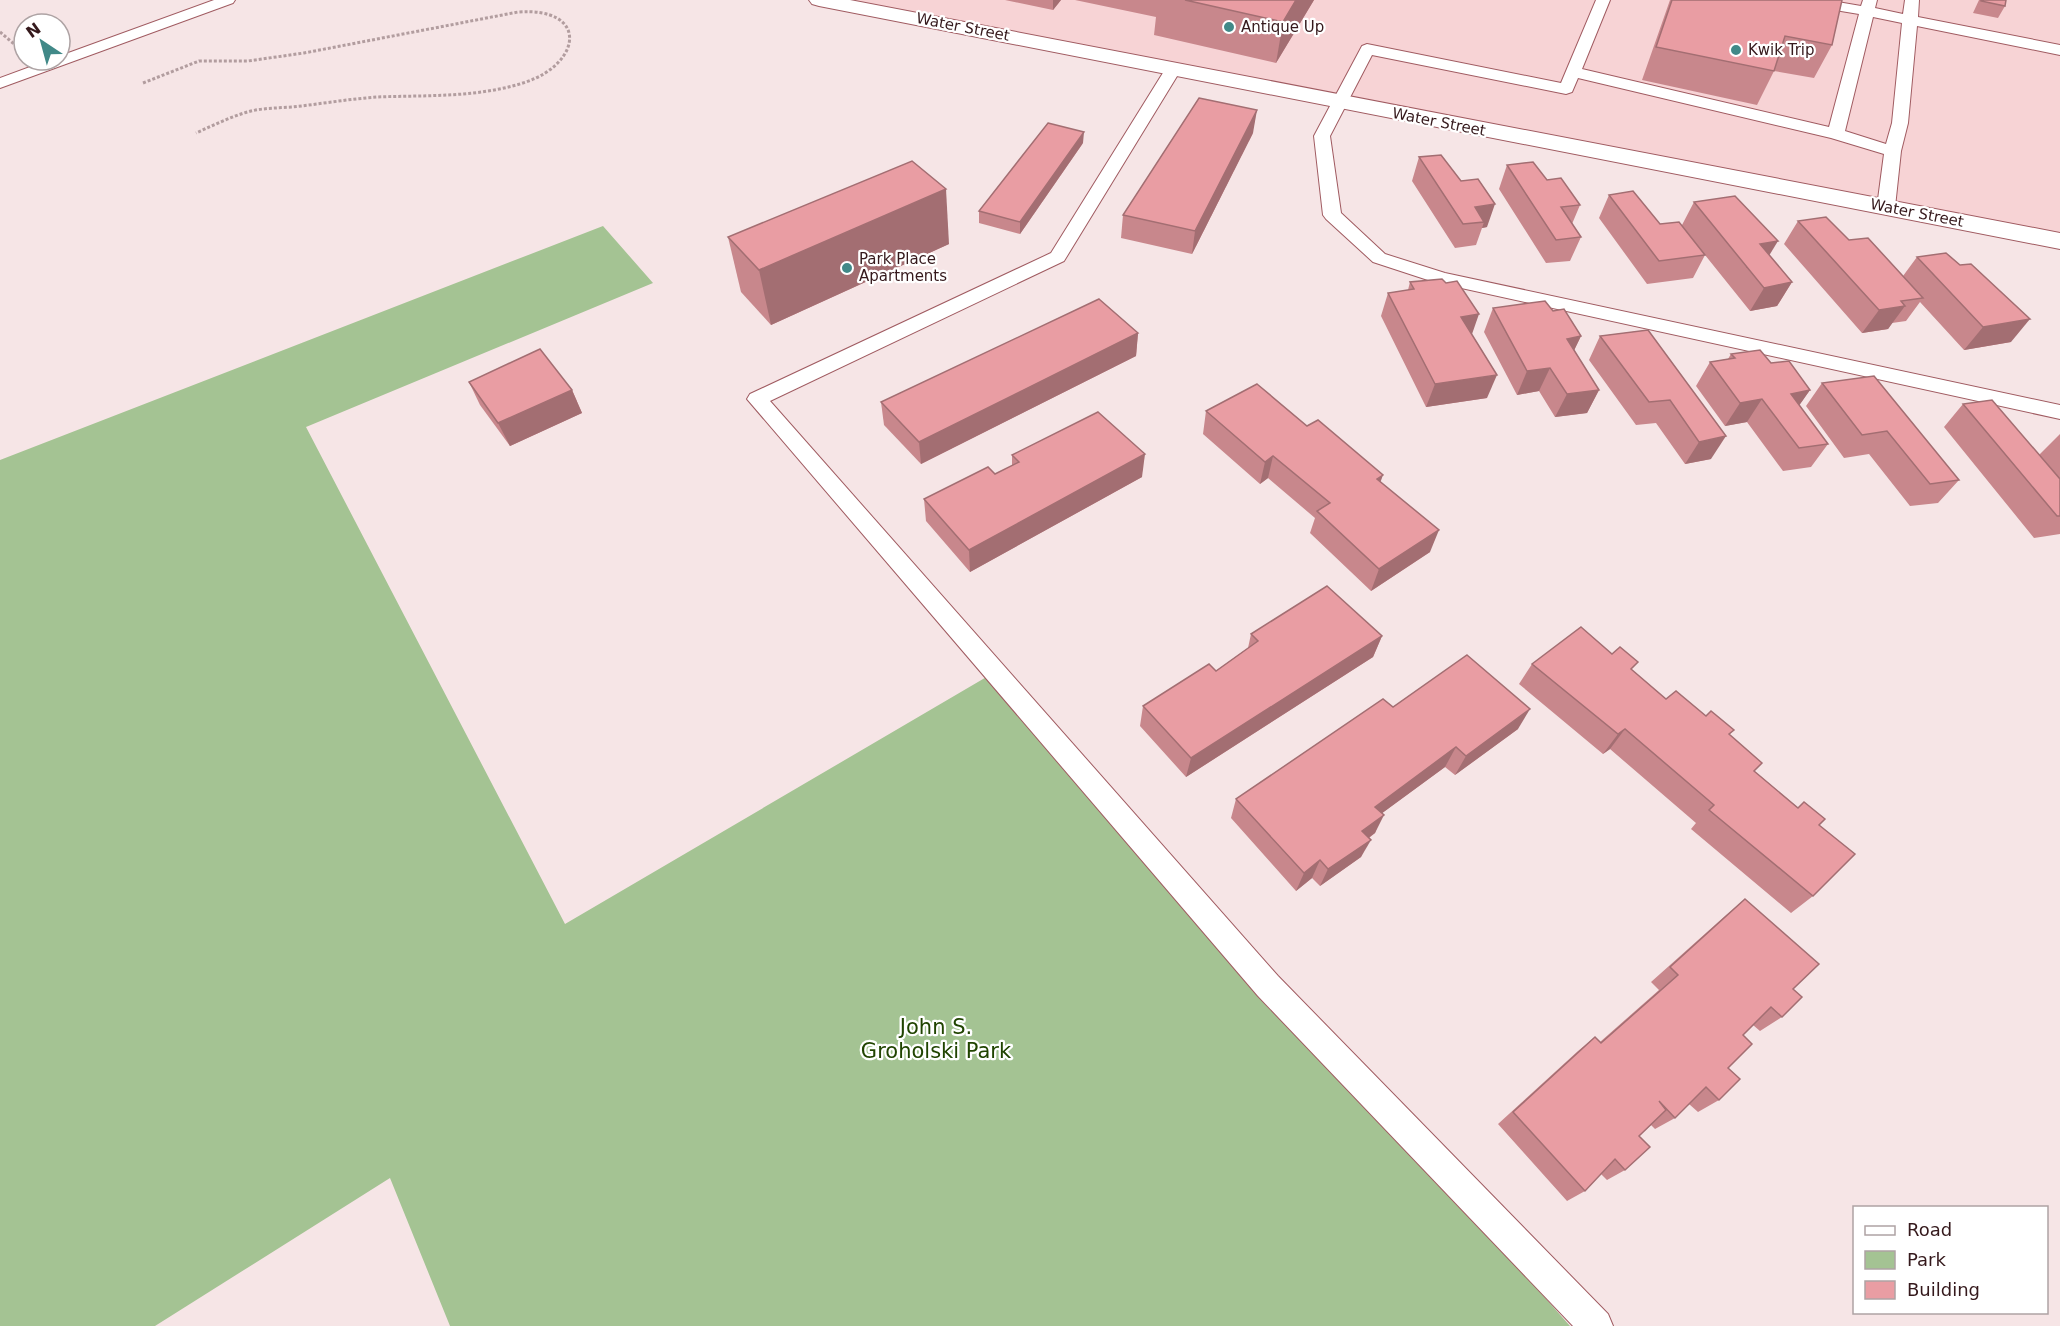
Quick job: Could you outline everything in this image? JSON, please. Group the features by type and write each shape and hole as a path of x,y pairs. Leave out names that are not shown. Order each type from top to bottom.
{"street":[{"name":"Water Street","path":"819,0 1174,68 1341,103 2060,240"}],"lane":[{"path":"0,82 228,0"},
{"path":"1603,0 1566,89 1366,49 1341,103 1322,136 1332,215 1379,258 1441,278 2060,412"},
{"path":"1799,0 1868,5 1910,20 2060,50"},
{"path":"1886,207 1893,151 1900,123 1912,0"},
{"path":"1836,134 1868,5"},
{"path":"1174,68 1058,257 757,399 1268,986 1596,1326"},
{"path":"1573,72 1836,134 1893,151"}],"path":[{"path":"143,83 199,61 248,61 304,53 526,11 547,12 558,17 567,26 571,40 567,53 555,65 510,87 476,94 333,100 256,110 196,133"}],"shaded area":[{"path":"819,0 2060,0 2060,241"}],"green space":[{"name":"John S. Groholski Park","path":"603,226 653,283 306,427 565,924 995,672 1570,1326 450,1326 390,1178 155,1326 0,1326 0,460"}],"building":[{"path":"1185,0 1296,0 1283,22"},
{"path":"1672,0 1842,0 1832,45 1785,36 1774,71 1656,47"},
{"path":"1981,0 2006,0 2005,6"},
{"path":"1199,98 1257,110 1195,231 1123,215"},
{"path":"1048,123 1084,132 1020,222 979,211"},
{"path":"1441,155 1461,181 1478,179 1495,204 1475,207 1484,222 1463,224 1419,157"},
{"path":"912,161 946,189 759,270 728,237"},
{"path":"1533,162 1547,180 1561,178 1580,205 1561,207 1581,237 1556,240 1507,165"},
{"path":"1633,191 1660,224 1679,222 1705,255 1659,261 1609,195"},
{"path":"1735,196 1778,241 1760,244 1792,282 1764,288 1694,202"},
{"path":"1826,217 1849,240 1868,238 1923,298 1901,301 1905,306 1879,310 1798,221"},
{"path":"1946,253 1960,265 1971,264 2030,319 1983,327 1917,257"},
{"path":"1442,279 1446,283 1457,281 1479,314 1461,317 1497,375 1435,384 1388,293 1414,289 1410,282"},
{"path":"1099,299 1138,333 919,442 881,402"},
{"path":"1545,301 1553,311 1564,309 1581,336 1567,339 1599,390 1567,394 1550,368 1527,371 1493,308"},
{"path":"1648,330 1726,436 1699,442 1670,400 1649,402 1600,336"},
{"path":"540,349 572,390 498,423 469,382"},
{"path":"1760,350 1771,363 1789,361 1810,390 1791,394 1828,444 1799,448 1762,399 1740,403 1710,362 1735,358 1731,354"},
{"path":"1874,376 1959,480 1930,484 1887,431 1862,435 1822,383"},
{"path":"1257,384 1307,426 1318,420 1383,475 1377,479 1439,530 1379,569 1317,511 1330,503 1273,456 1265,462 1206,411"},
{"path":"1992,400 2060,479 2060,516 2057,516 1963,404"},
{"path":"1098,412 1145,454 969,550 924,499 988,467 995,474 1019,462 1012,455"},
{"path":"1327,586 1382,636 1191,758 1143,706 1209,664 1216,671 1258,641 1251,634"},
{"path":"1581,627 1612,654 1620,647 1638,662 1631,669 1666,699 1676,691 1706,716 1711,711 1734,730 1729,734 1762,763 1754,771 1798,808 1804,802 1825,819 1819,825 1855,854 1813,896 1709,810 1714,805 1625,729 1618,734 1532,664"},
{"path":"1467,655 1530,709 1466,756 1456,747 1375,807 1384,815 1362,831 1371,840 1328,869 1320,860 1304,873 1236,799 1383,699 1393,707"},
{"path":"1745,899 1819,964 1793,989 1802,997 1782,1017 1771,1007 1743,1035 1752,1044 1728,1068 1740,1079 1719,1100 1706,1087 1675,1118 1659,1101 1666,1110 1639,1136 1650,1147 1625,1170 1615,1159 1585,1191 1513,1112 1595,1037 1601,1043 1678,975 1670,967"}],"place":[{"name":"Antique Up","path":"1229,27"},
{"name":"Kwik Trip","path":"1736,50"},
{"name":"Park Place Apartments","path":"847,268"}]}
